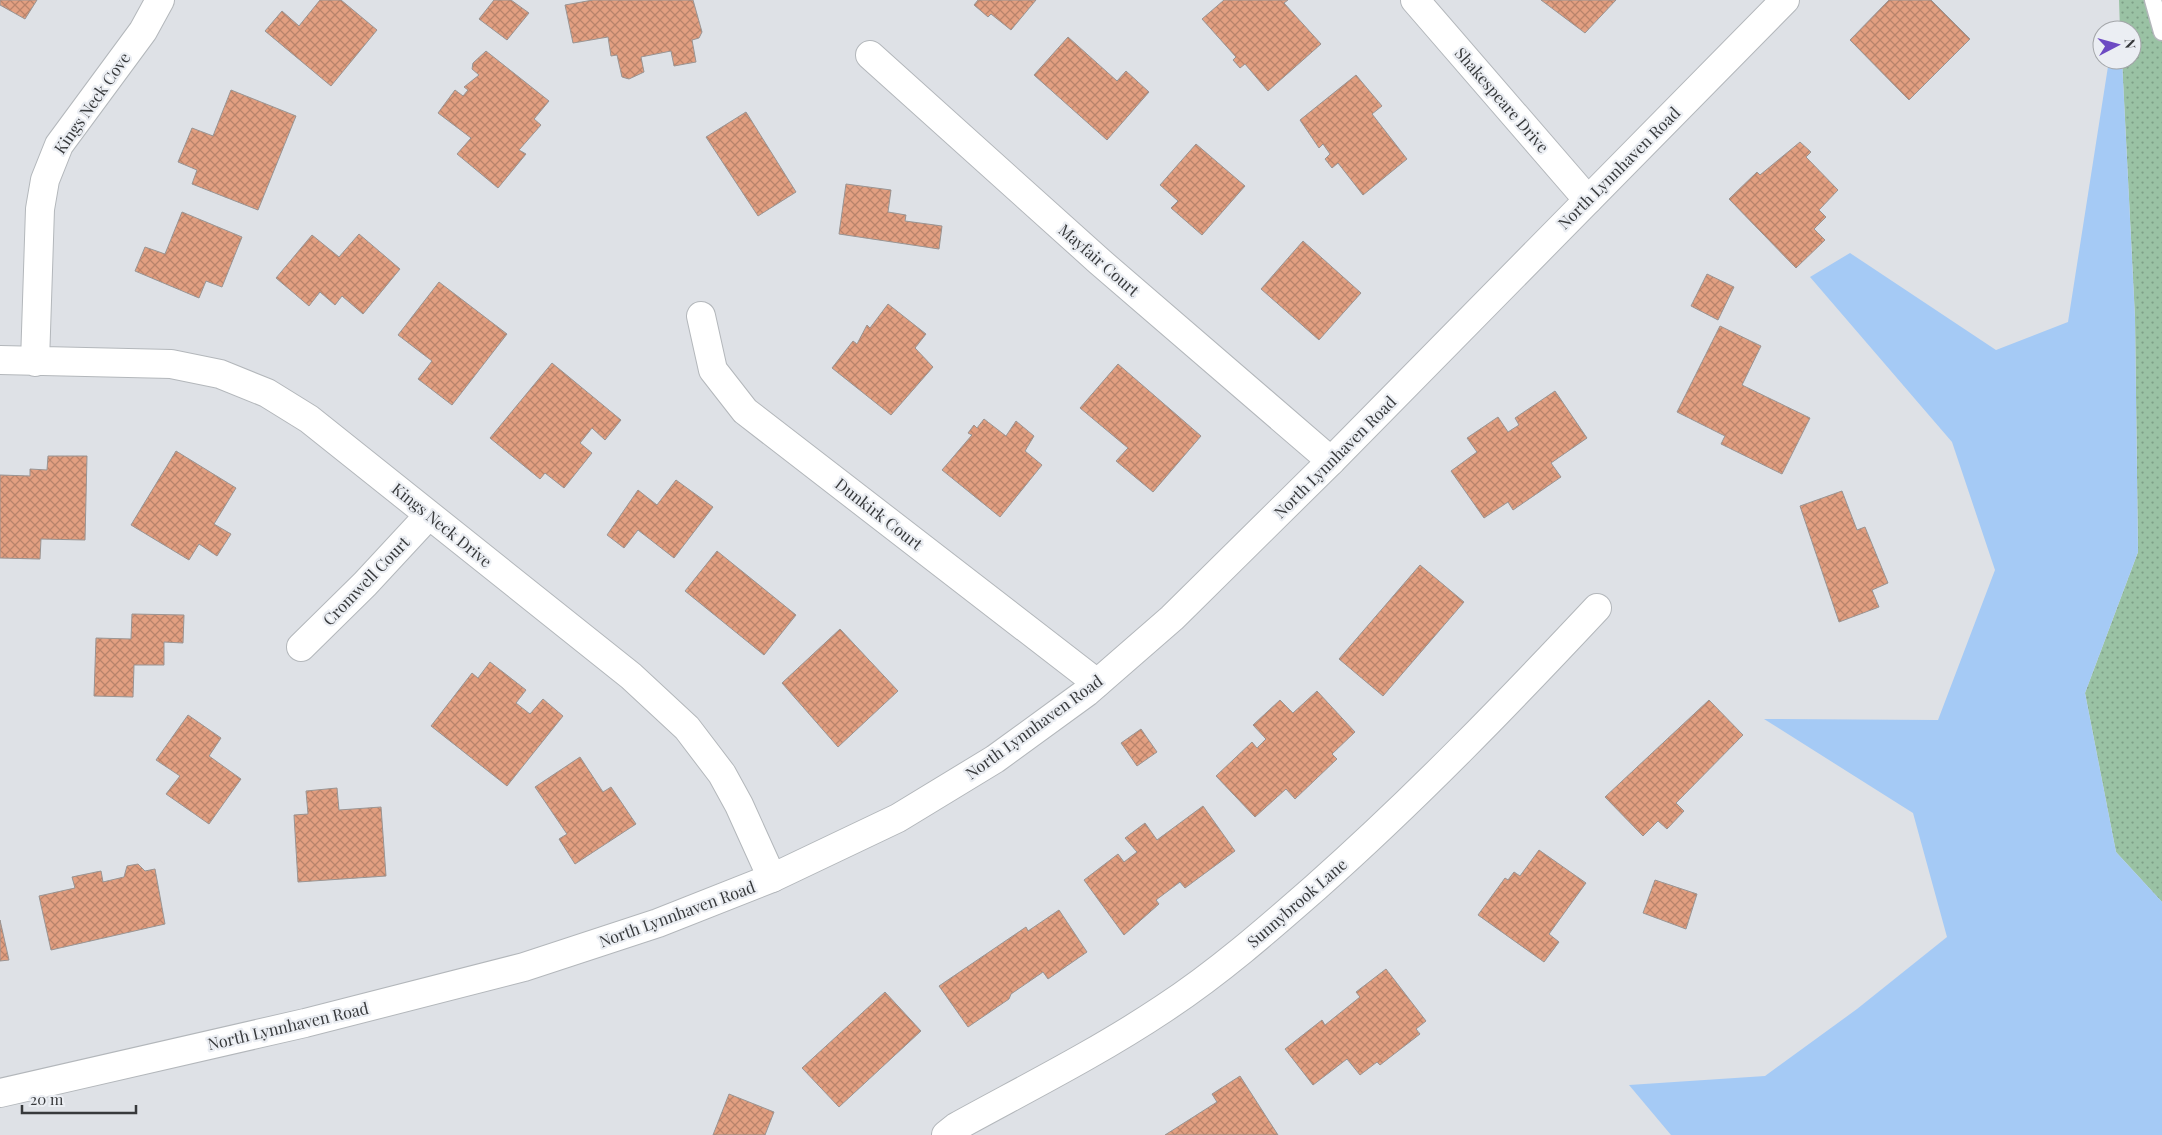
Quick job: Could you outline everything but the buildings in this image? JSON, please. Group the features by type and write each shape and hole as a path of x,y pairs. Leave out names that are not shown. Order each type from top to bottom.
{"street":[{"name":"Kings Neck Cove","path":"35,362 40,210 45,180 59,145 143,31 160,0"},
{"name":"Shakespeare Drive","path":"1415,0 1588,200"},
{"name":"North Lynnhaven Road","path":"0,1093 305,1023 524,967 658,924 772,878 906,813 996,759 1097,683 1172,618 1331,461 1784,0"},
{"name":"Mayfair Court","path":"870,55 1099,261 1331,461"},
{"name":"Dunkirk Court","path":"701,316 714,370 745,411 1097,683"},
{"name":"Kings Neck Drive","path":"0,360 171,364 228,377 267,393 309,419 631,676 687,728 730,790 772,878"},
{"name":"Cromwell Court","path":"301,647 365,584 429,515"},
{"name":"Sunnybrook Lane","path":"946,1135 956,1127 1074,1062 1163,1009 1247,948 1360,848 1487,725 1597,608"}],"lane":[{"path":"2153,0 2162,32"}],"green space":[{"path":"2119,0 2162,0 2162,902 2116,852 2085,693 2138,552 2135,318 2123,70 2142,70 2142,20 2120,20"}],"water":[{"path":"2107,70 2123,70 2135,318 2138,552 2085,693 2116,852 2162,902 2162,1135 1671,1135 1629,1085 1765,1076 1857,1009 1947,937 1913,813 1764,719 1938,720 1995,570 1952,442 1810,277 1850,253 1996,350 2068,322"}]}
